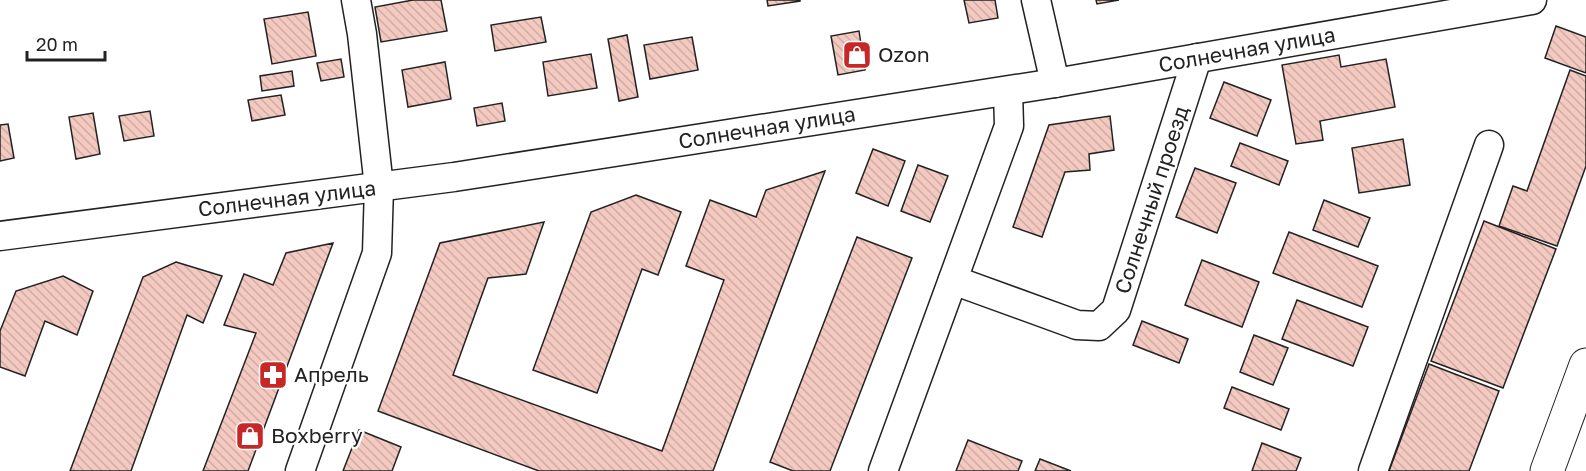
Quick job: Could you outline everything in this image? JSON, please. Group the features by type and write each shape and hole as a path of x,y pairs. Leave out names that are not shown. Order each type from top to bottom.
{"main road":[{"path":"1547,471 1586,365"}],"street":[{"path":"300,471 377,253 379,187 362,34 356,0"},
{"path":"1036,0 1055,83"},
{"name":"Солнечная улица","path":"0,236 379,187 1008,91 1532,0"},
{"name":"Солнечный проезд","path":"953,280 1077,325 1099,326 1116,310 1197,58"},
{"path":"883,471 1010,126 1008,91"},
{"path":"1373,471 1489,145"}],"building":[{"path":"413,0 441,0 447,31 381,42 375,7"},
{"path":"767,0 800,0 800,1 768,6"},
{"path":"964,0 995,0 998,18 969,23"},
{"path":"1096,0 1119,0 1097,4"},
{"path":"308,12 316,56 272,64 264,19"},
{"path":"541,17 546,42 495,51 491,25"},
{"path":"1556,26 1586,37 1586,73 1545,58"},
{"path":"859,31 865,70 838,75 831,36"},
{"path":"627,35 638,97 619,101 608,39"},
{"path":"692,37 698,70 650,79 644,45"},
{"path":"591,54 597,88 548,96 543,62"},
{"path":"1339,55 1341,67 1386,59 1395,107 1320,121 1323,140 1296,144 1282,65"},
{"path":"341,59 344,77 321,81 317,63"},
{"path":"445,62 451,99 408,107 402,70"},
{"path":"1570,70 1586,76 1586,166 1557,246 1499,226 1513,186 1527,191"},
{"path":"292,71 294,86 262,91 260,76"},
{"path":"1224,82 1271,100 1257,136 1210,118"},
{"path":"281,95 285,115 252,121 248,100"},
{"path":"502,103 505,121 477,126 474,108"},
{"path":"150,111 154,136 124,141 119,116"},
{"path":"93,113 100,154 76,159 69,117"},
{"path":"1110,116 1114,150 1089,154 1090,170 1065,172 1042,237 1013,227 1049,125"},
{"path":"8,124 14,158 0,161 0,125"},
{"path":"1403,139 1410,185 1359,193 1352,148"},
{"path":"1240,143 1288,161 1279,185 1231,166"},
{"path":"873,149 905,161 888,206 856,193"},
{"path":"918,165 948,176 930,222 901,211"},
{"path":"1195,168 1236,183 1217,233 1176,217"},
{"path":"825,171 713,471 539,471 378,411 440,243 544,222 526,274 488,278 453,375 662,451 724,280 686,266 710,200 756,217 766,190"},
{"path":"636,195 681,212 658,275 642,269 597,393 533,370 591,212"},
{"path":"1324,200 1370,218 1358,247 1313,230"},
{"path":"1484,221 1556,249 1503,388 1431,361"},
{"path":"1289,232 1378,266 1362,307 1273,273"},
{"path":"857,237 912,258 830,471 793,471 770,462"},
{"path":"333,243 248,471 203,471 256,333 224,325 244,274 273,285 286,253"},
{"path":"1202,260 1259,282 1242,327 1185,305"},
{"path":"176,262 222,276 203,323 187,315 131,471 70,471 143,277"},
{"path":"63,276 93,291 77,335 45,321 25,376 0,367 0,331 16,291"},
{"path":"1297,300 1368,327 1353,366 1282,339"},
{"path":"1142,321 1188,339 1179,363 1133,345"},
{"path":"1254,335 1288,348 1273,385 1240,372"},
{"path":"1429,364 1499,391 1469,471 1389,471"},
{"path":"1232,387 1289,409 1281,430 1224,408"},
{"path":"359,430 401,447 392,471 343,471"},
{"path":"968,440 1022,461 1018,471 956,471"},
{"path":"1262,443 1301,458 1296,471 1252,471"},
{"path":"1040,459 1071,471 1035,471"}],"place":[{"name":"Ozon","path":"857,55"},
{"name":"Апрель","path":"273,375"},
{"name":"Boxberry","path":"250,436"}]}
